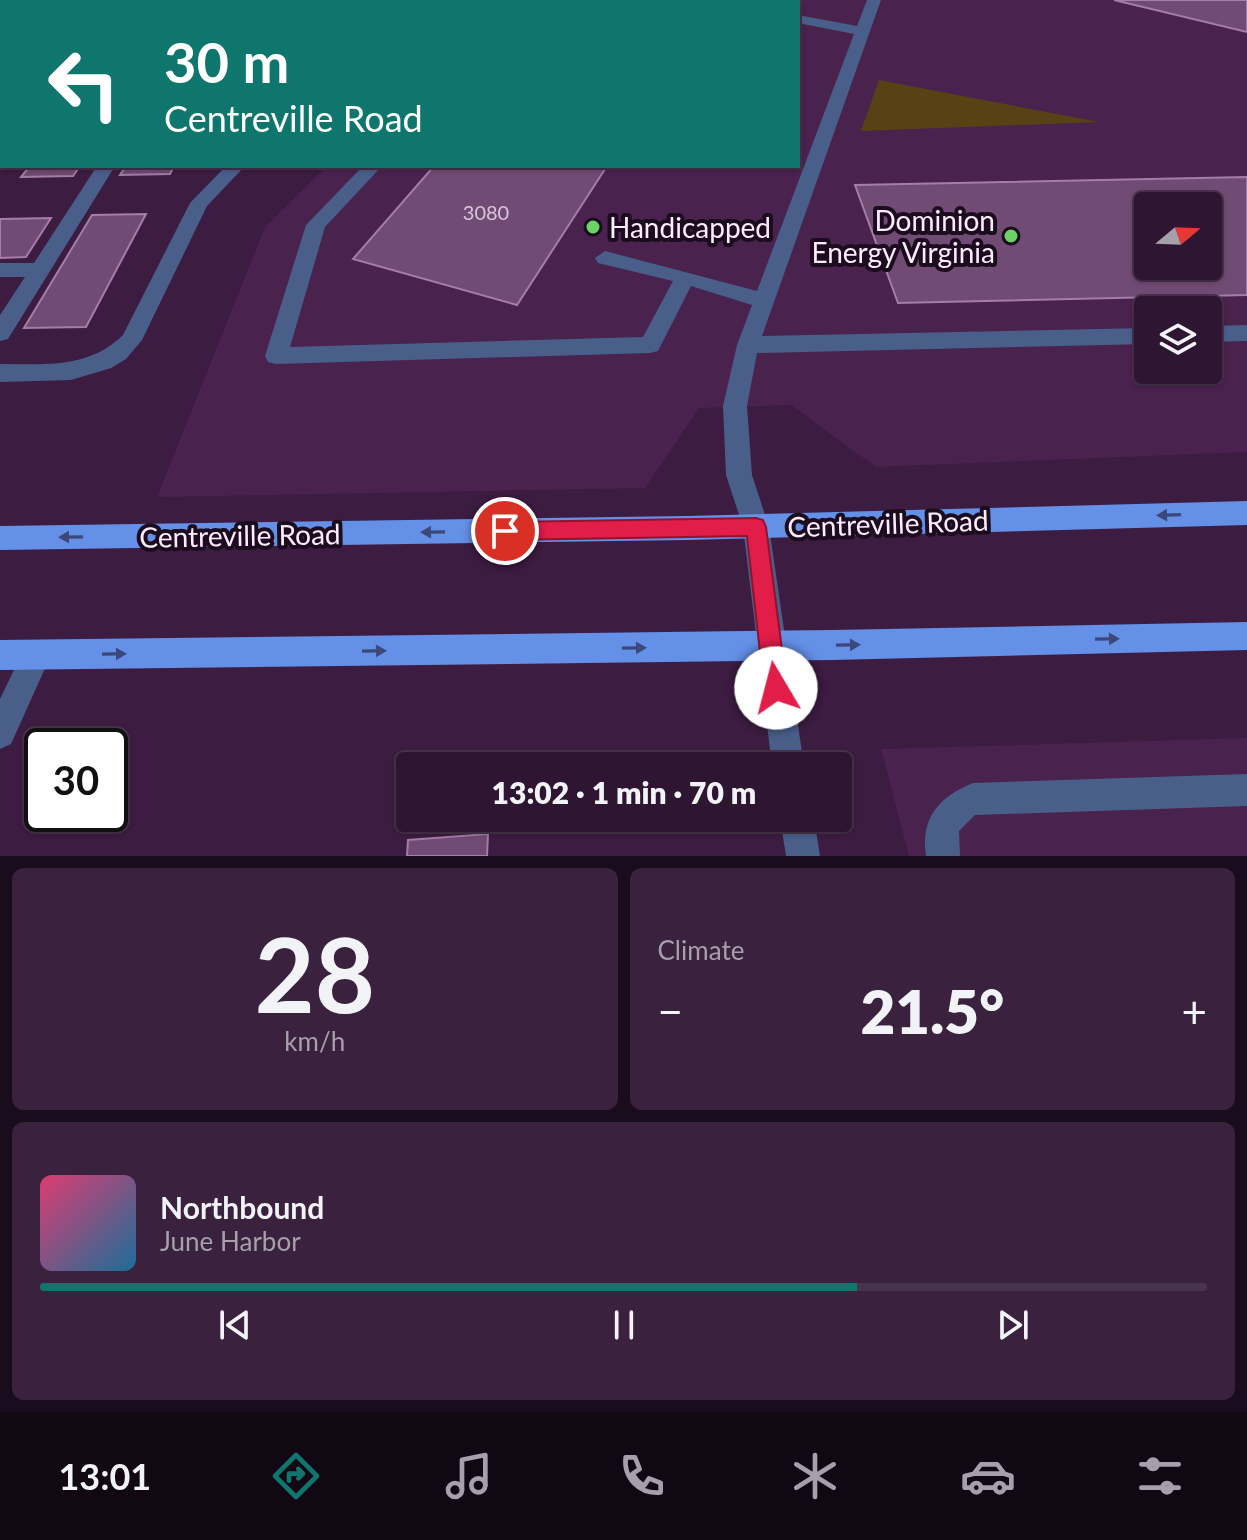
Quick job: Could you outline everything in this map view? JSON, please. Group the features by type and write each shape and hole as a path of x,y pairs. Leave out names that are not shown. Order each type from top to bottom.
{"main road":[{"name":"Centreville Road","path":"0,538 756,527 1247,513"},
{"path":"0,655 770,646 1247,636"}],"street":[{"path":"786,752 756,527 739,475 735,406 748,345 874,0"},
{"path":"800,19 863,31"},
{"path":"0,333 105,168"},
{"path":"0,373 84,370 118,355 131,340 199,203 234,168"},
{"path":"371,168 316,225 276,356 650,345 685,277"},
{"path":"605,258 685,277 764,301"},
{"path":"0,270 40,270"},
{"path":"1222,334 1247,333"},
{"path":"748,345 1134,336"},
{"path":"0,733 36,655"},
{"path":"943,856 940,843 944,823 955,806 973,799 1247,790"},
{"path":"799,832 803,856"}],"shaded area":[{"path":"800,0 1247,0 1247,452 876,467 791,405 699,408 645,488 157,497 265,227 325,168 800,168"},
{"path":"879,80 1099,122 861,131"},
{"path":"1247,738 1247,856 909,856 881,749"}],"building":[{"path":"1114,0 1247,0 1247,32"},
{"path":"28,168 79,168 73,176 21,177"},
{"path":"125,168 173,168 170,174 120,175"},
{"path":"432,168 606,168 517,305 353,259"},
{"name":"Dominion Energy Virginia","path":"1247,177 1247,295 898,303 855,185"},
{"path":"146,214 86,327 24,328 92,215"},
{"path":"51,218 26,257 0,258 0,219"},
{"path":"488,834 487,856 407,856 408,840"}],"place":[{"name":"Handicapped","path":"593,227"},
{"name":"Dominion Energy Virginia","path":"1011,236"}],"route":[{"path":"505,531 756,527 776,688"}]}
